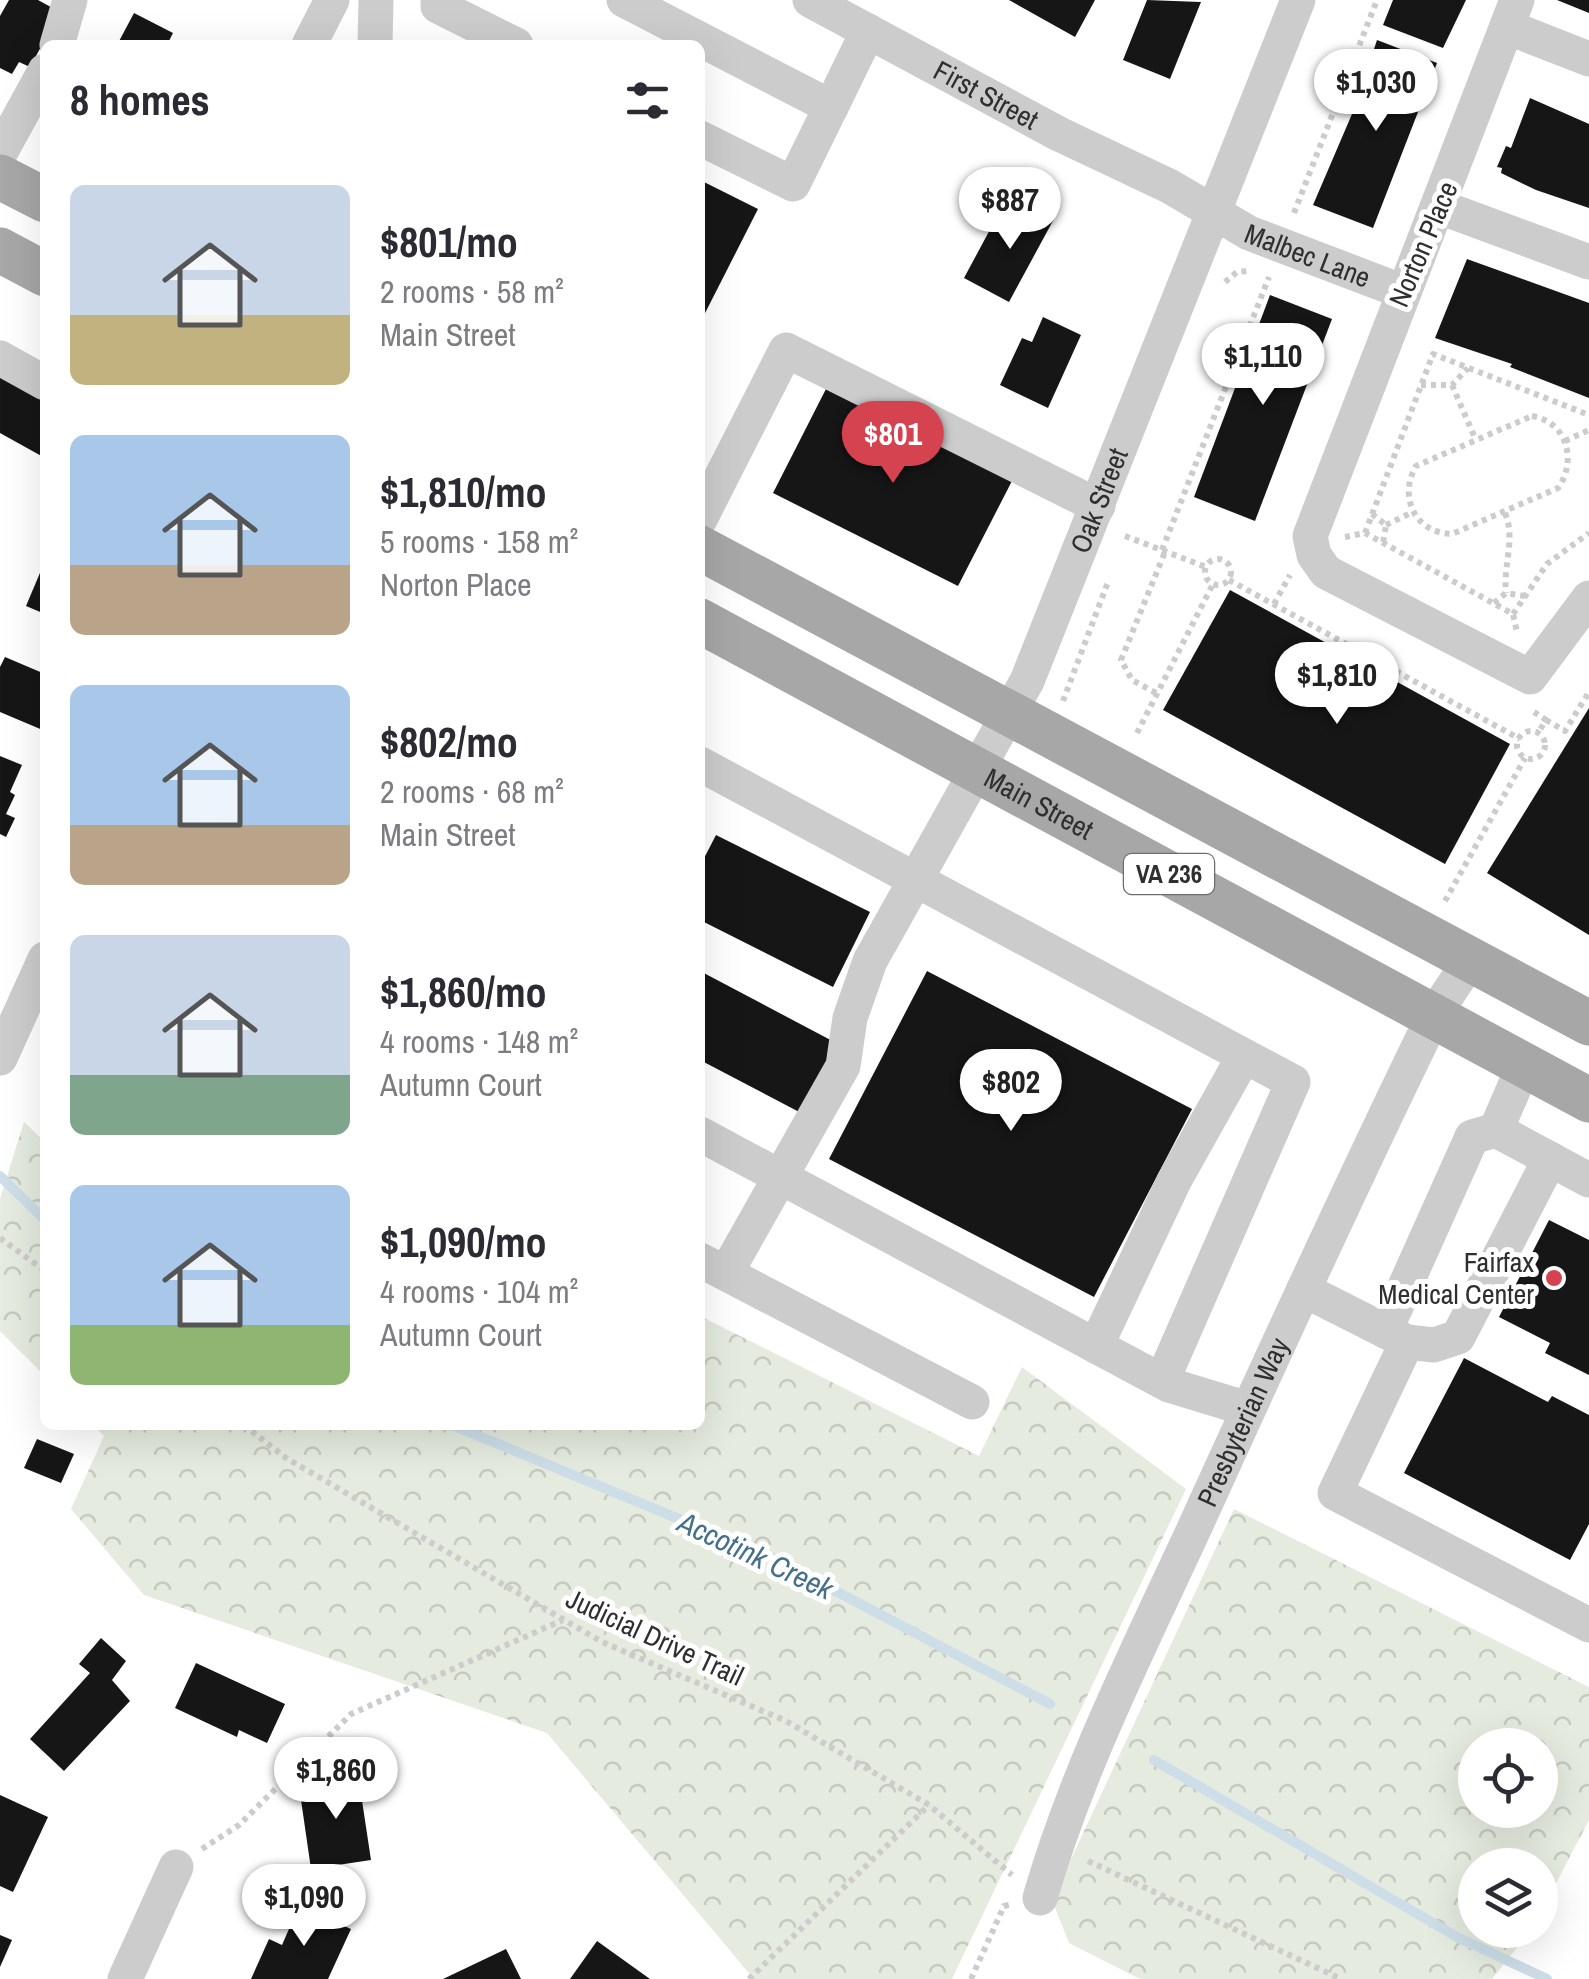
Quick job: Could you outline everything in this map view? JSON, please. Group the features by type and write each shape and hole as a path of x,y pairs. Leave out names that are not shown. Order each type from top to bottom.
{"main road":[{"path":"0,176 40,197"},
{"path":"0,250 40,271"},
{"name":"VA 236","path":"705,551 1589,1023"},
{"name":"Main Street","path":"705,624 1589,1100"}],"street":[{"path":"58,40 70,0"},
{"path":"312,40 332,0"},
{"path":"375,40 376,0"},
{"path":"438,0 438,6 506,40"},
{"path":"624,0 701,40"},
{"name":"First Street","path":"810,0 1215,212"},
{"name":"Oak Street","path":"713,1266 781,1177 843,1066 850,1018 870,960 1012,714 1298,0"},
{"path":"1512,14 1589,58"},
{"name":"Norton Place","path":"1512,14 1310,536 1314,555 1326,572 1530,677 1589,598"},
{"path":"705,140 792,184 868,31"},
{"path":"705,42 831,107"},
{"path":"0,154 40,80"},
{"path":"1440,207 1589,262"},
{"name":"Malbec Lane","path":"1215,212 1249,232 1402,291"},
{"path":"705,509 786,350 1098,506"},
{"path":"0,358 40,379"},
{"path":"705,767 1293,1082 1162,1381"},
{"name":"Presbyterian Way","path":"1040,1898 1055,1846 1100,1732 1248,1409 1434,1015 1471,959"},
{"path":"0,1058 40,970"},
{"path":"1096,1346 1174,1182 1244,1056"},
{"path":"1496,1130 1524,1064"},
{"path":"1589,1180 1496,1130 1472,1137 1335,1494 1589,1625"},
{"path":"705,1137 1162,1381 1248,1409"},
{"path":"1304,1290 1396,1336 1434,1345 1458,1337 1550,1158"},
{"path":"713,1266 972,1402"},
{"path":"125,1979 176,1866"}],"path":[{"path":"1309,222 1293,216 1377,0"},
{"path":"1156,693 1132,680 1121,660 1270,276 1237,272 1222,284 1218,294"},
{"path":"1364,533 1433,354 1589,415"},
{"path":"1421,385 1452,385 1468,368"},
{"path":"1452,385 1475,438"},
{"path":"1532,416 1552,425 1565,440 1569,462 1558,488 1452,534 1436,533 1423,526 1413,512 1408,479 1416,466 1475,438 1532,416"},
{"path":"1565,440 1589,430"},
{"path":"1386,524 1413,512"},
{"path":"1505,513 1511,536 1505,564 1506,593"},
{"path":"1372,514 1386,524"},
{"path":"1118,554 1132,517"},
{"path":"1383,543 1386,524"},
{"path":"1514,614 1548,564 1589,533"},
{"path":"1125,536 1206,567"},
{"path":"1214,584 1205,578 1206,567 1217,558 1230,564 1229,580"},
{"path":"1063,702 1112,572"},
{"path":"1137,733 1214,584 1229,580 1520,739"},
{"path":"1494,603 1506,593 1525,596"},
{"path":"1546,720 1565,731 1589,692"},
{"path":"1530,731 1538,733 1546,746 1534,759 1524,758 1518,751 1520,739 1530,731"},
{"path":"1444,901 1524,758"},
{"path":"0,1238 40,1266"},
{"name":"Judicial Drive Trail","path":"250,1430 286,1458 563,1620 786,1722 929,1805 1040,1898"},
{"path":"176,1866 240,1825 350,1714 563,1620"},
{"path":"750,1979 929,1805"},
{"path":"1055,1846 1340,1979"},
{"path":"970,1979 1004,1906 1040,1898"}],"green space":[{"path":"24,1122 40,1137 40,1371 0,1331 0,1199"},
{"path":"705,1319 979,1456 1022,1367 1186,1489 952,1979 754,1979 547,1733 144,1595 71,1509 104,1436 98,1430 705,1430"},
{"path":"1234,1509 1589,1687 1589,1820 1558,1879 1558,1848 1458,1848 1458,1948 1517,1948 1492,1979 1140,1979 1069,1943 1052,1900"}],"building":[{"path":"9,0 38,0 60,12 45,40 40,40 40,49 30,67 19,62 12,74 0,68 0,16"},
{"path":"1009,0 1095,0 1075,37"},
{"path":"1147,0 1201,2 1170,79 1123,60"},
{"path":"1393,0 1466,0 1443,48 1383,25"},
{"path":"1557,0 1589,0 1589,13"},
{"path":"134,13 173,33 170,40 120,40"},
{"path":"1377,40 1437,63 1373,228 1313,205 1355,107"},
{"path":"1530,98 1589,124 1589,208 1536,190 1501,173 1502,168 1497,167 1506,146 1511,148"},
{"path":"705,182 758,209 705,313"},
{"path":"1024,201 1055,217 1009,302 964,278 993,224 1008,231"},
{"path":"1467,259 1589,303 1589,398 1510,367 1512,364 1435,338"},
{"path":"1270,295 1332,319 1255,521 1194,497"},
{"path":"1043,317 1081,335 1048,408 1000,385 1022,338 1032,342"},
{"path":"0,374 40,394 40,455 0,433"},
{"path":"828,385 1013,479 958,586 773,493"},
{"path":"40,573 40,612 26,606"},
{"path":"1230,590 1510,744 1445,864 1163,710"},
{"path":"5,657 40,672 40,729 0,712 0,667"},
{"path":"1589,708 1589,935 1487,873"},
{"path":"0,756 22,765 10,792 15,795 6,814 15,818 6,837 0,834"},
{"path":"716,835 870,912 833,987 705,923 705,856"},
{"path":"927,971 1192,1109 1094,1297 829,1159"},
{"path":"705,974 840,1045 803,1114 705,1063"},
{"name":"Fairfax Medical Center","path":"1549,1220 1589,1240 1589,1375 1545,1353 1550,1343 1499,1317"},
{"path":"1464,1358 1548,1402 1552,1396 1589,1415 1589,1524 1570,1560 1404,1473"},
{"path":"37,1439 74,1454 61,1483 24,1468"},
{"path":"101,1638 126,1661 112,1680 130,1701 64,1771 30,1739 90,1673 79,1664"},
{"path":"196,1663 285,1704 267,1743 239,1730 237,1737 175,1708"},
{"path":"358,1774 371,1860 311,1869 301,1800 311,1799 308,1781"},
{"path":"0,1795 48,1817 13,1892 0,1886"},
{"path":"299,1906 351,1929 328,1979 251,1979 269,1939 282,1945"},
{"path":"0,1935 12,1940 0,1967"},
{"path":"597,1941 650,1979 570,1979"},
{"path":"506,1949 521,1979 443,1979"}],"waterway":[{"name":"Accotink Creek","path":"0,1176 40,1215"},
{"name":"Accotink Creek","path":"464,1430 771,1557 1050,1704"},
{"name":"Accotink Creek","path":"1154,1760 1457,1937 1547,1979"}],"place":[{"name":"Fairfax Medical Center","path":"1554,1278"}]}
